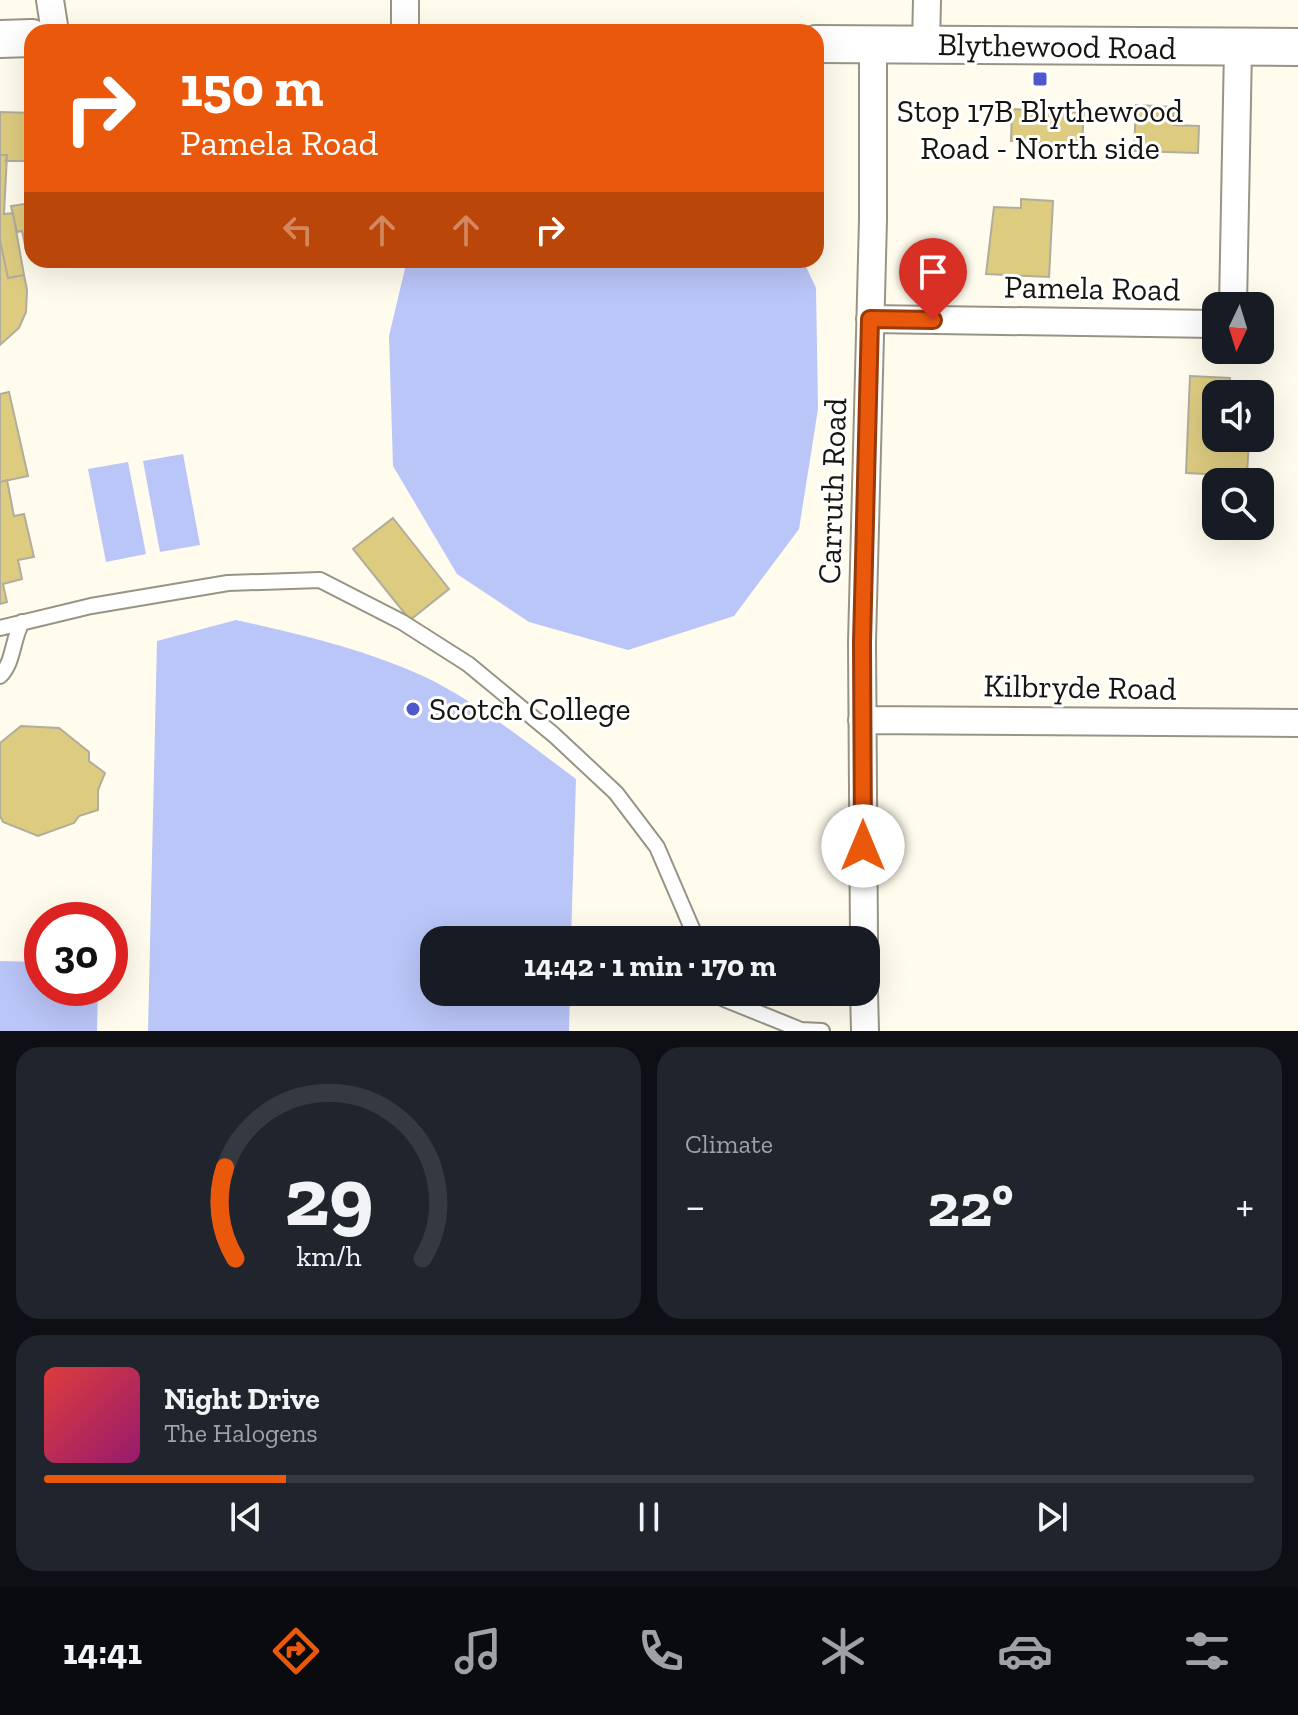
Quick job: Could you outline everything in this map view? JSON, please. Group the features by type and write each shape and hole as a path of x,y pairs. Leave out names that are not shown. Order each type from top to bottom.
{"main road":[{"path":"0,39 24,38"},
{"name":"Blythewood Road","path":"824,44 1298,47"}],"street":[{"path":"50,0 54,24"},
{"path":"405,0 405,24"},
{"path":"926,44 927,0"},
{"name":"Carruth Road","path":"864,926 862,720 873,45"},
{"path":"1233,292 1238,49"},
{"name":"Pamela Road","path":"870,319 1202,324"},
{"name":"Kilbryde Road","path":"862,720 1298,723"},
{"path":"864,1006 865,1031"}],"lane":[{"path":"0,628 228,583 320,580 402,622 468,664 554,735 605,783 657,847 691,926"},
{"path":"0,676 10,661 14,637 22,622"},
{"path":"741,1006 801,1030 822,1031"}],"shaded area":[{"path":"405,268 807,268 816,288 818,409 799,529 734,616 628,650 529,622 457,574 393,466 389,336"},
{"path":"183,454 200,545 160,552 143,461"},
{"path":"128,462 146,554 106,562 88,469"},
{"path":"236,620 355,650 401,666 443,686 521,737 576,779 571,926 420,926 420,1006 570,1006 569,1031 148,1031 157,641"},
{"path":"0,961 24,962 24,1006 98,1006 97,1031 0,1031"}],"building":[{"path":"1136,105 1174,107 1173,125 1199,126 1198,153 1134,151"},
{"path":"1012,109 1084,112 1082,144 1011,141"},
{"path":"0,112 24,113 24,161 6,161 7,155 0,155"},
{"path":"0,155 7,155 4,214 13,213 24,275 8,278 0,240"},
{"path":"1021,199 1053,201 1049,277 986,274 994,207 1021,208"},
{"path":"24,204 24,240 22,231 17,232 11,206"},
{"path":"0,240 8,278 24,275 27,290 26,312 19,328 0,345"},
{"path":"1190,376 1230,378 1202,380 1202,452 1248,452 1247,468 1202,468 1202,474 1186,473"},
{"path":"9,392 28,476 0,482 0,394"},
{"path":"7,480 14,516 24,514 34,557 18,560 22,579 3,584 7,602 0,604 0,482"},
{"path":"393,518 449,589 410,620 353,549"},
{"path":"21,726 59,728 89,752 89,761 105,773 98,790 98,810 38,836 3,822 0,816 0,743"}],"place":[{"name":"Stop 17B Blythewood Road - North side","path":"1040,79"},
{"name":"Scotch College","path":"413,709"}],"route":[{"path":"863,846 862,642 870,319 933,320"}]}
